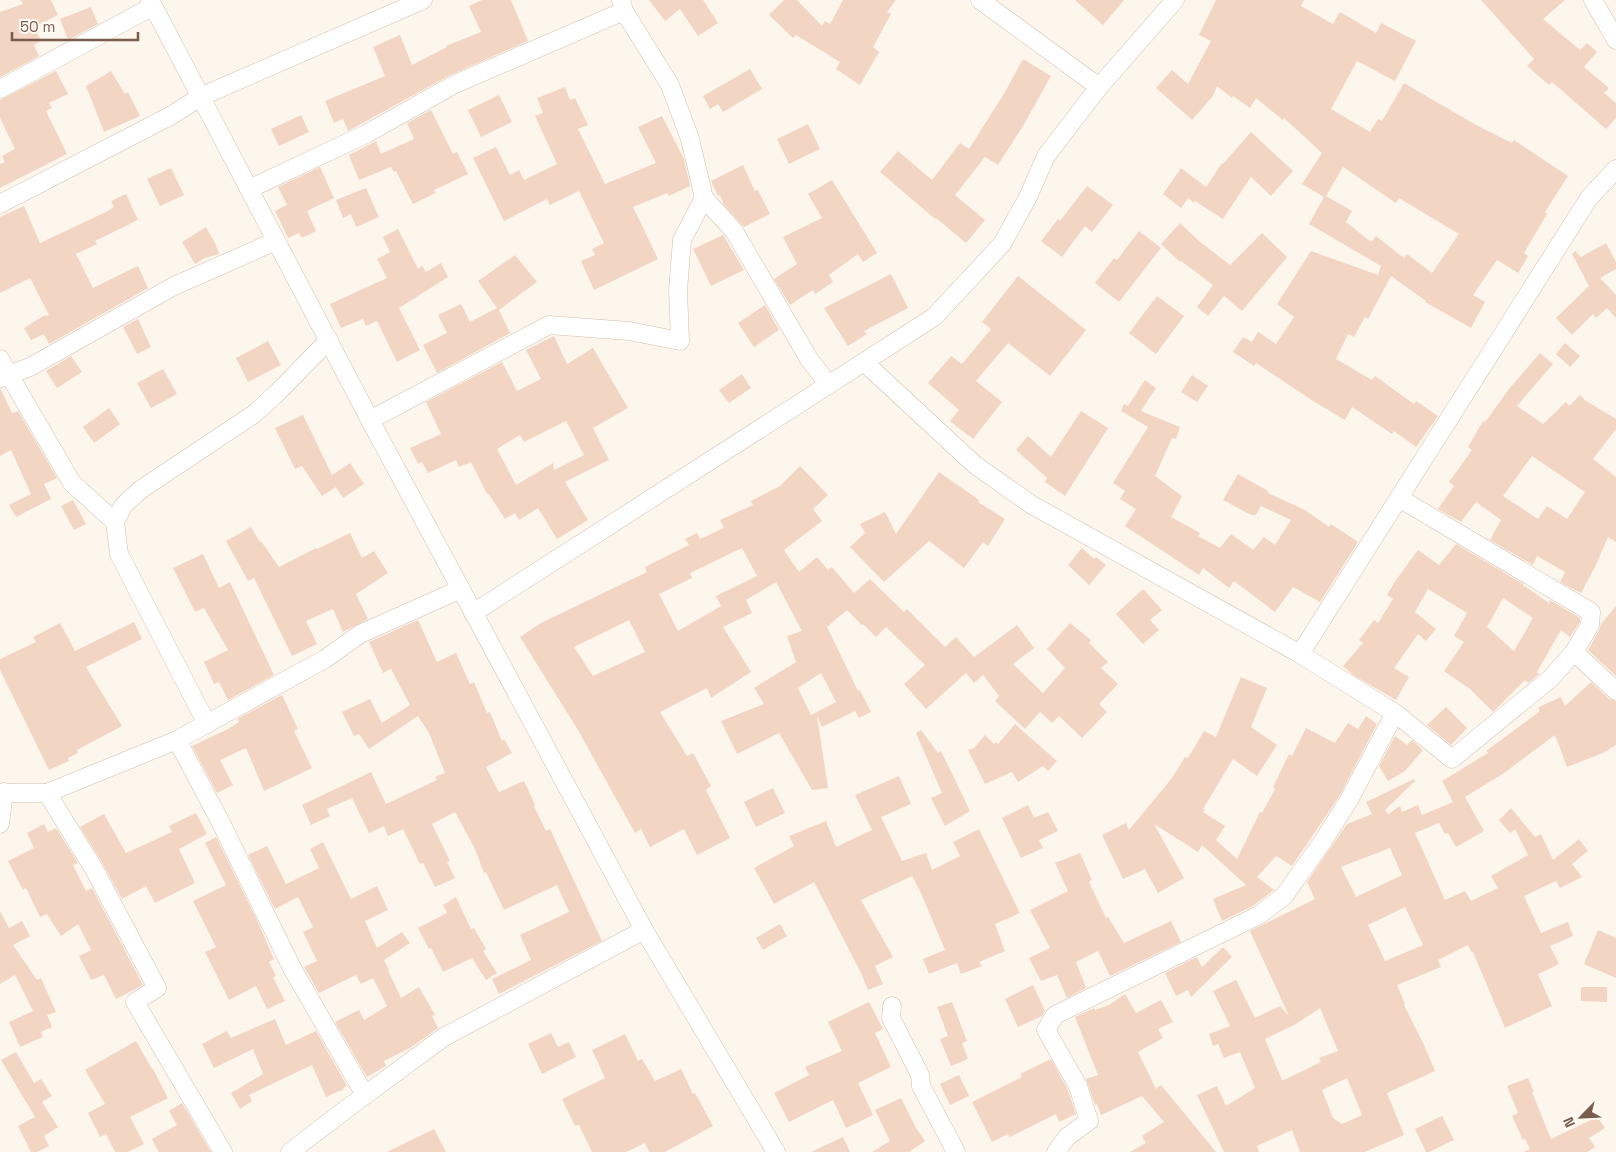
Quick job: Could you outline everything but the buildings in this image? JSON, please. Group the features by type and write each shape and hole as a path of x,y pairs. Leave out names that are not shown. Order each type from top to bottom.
{"street":[{"path":"0,204 172,115 200,97 422,0"},
{"path":"980,0 1100,87"},
{"path":"473,613 934,317 1002,244 1028,197 1046,156 1100,87 1175,0"},
{"path":"1593,0 1616,40"},
{"path":"0,89 152,3 370,420 644,930 776,1152"},
{"path":"249,189 366,134 455,84 622,6 670,85 690,139 704,198 734,231 809,359 829,385"},
{"path":"1300,654 1590,198 1616,169"},
{"path":"370,420 549,325 629,331 680,341 678,290 682,240 704,198"},
{"path":"4,377 30,367 174,286 276,241"},
{"path":"207,724 119,554 115,522 123,506 140,490 254,414 329,340"},
{"path":"0,359 4,377 72,483 115,522"},
{"path":"864,362 975,465 1032,505 1300,654 1395,713 1452,759 1551,678 1574,652 1590,625 1591,612 1399,498"},
{"path":"0,824 2,793 48,793 177,740 325,659 360,634 460,589"},
{"path":"1574,652 1616,692"},
{"path":"1056,1152 1072,1145 1089,1121 1078,1086 1046,1030 1055,1015 1258,915 1284,896 1349,800 1395,713"},
{"path":"177,740 292,968 365,1095"},
{"path":"48,793 94,869 157,988 136,1002 223,1152"},
{"path":"290,1152 444,1037 644,930"},
{"path":"892,1006 891,1018 920,1075 921,1086 956,1152"}]}
